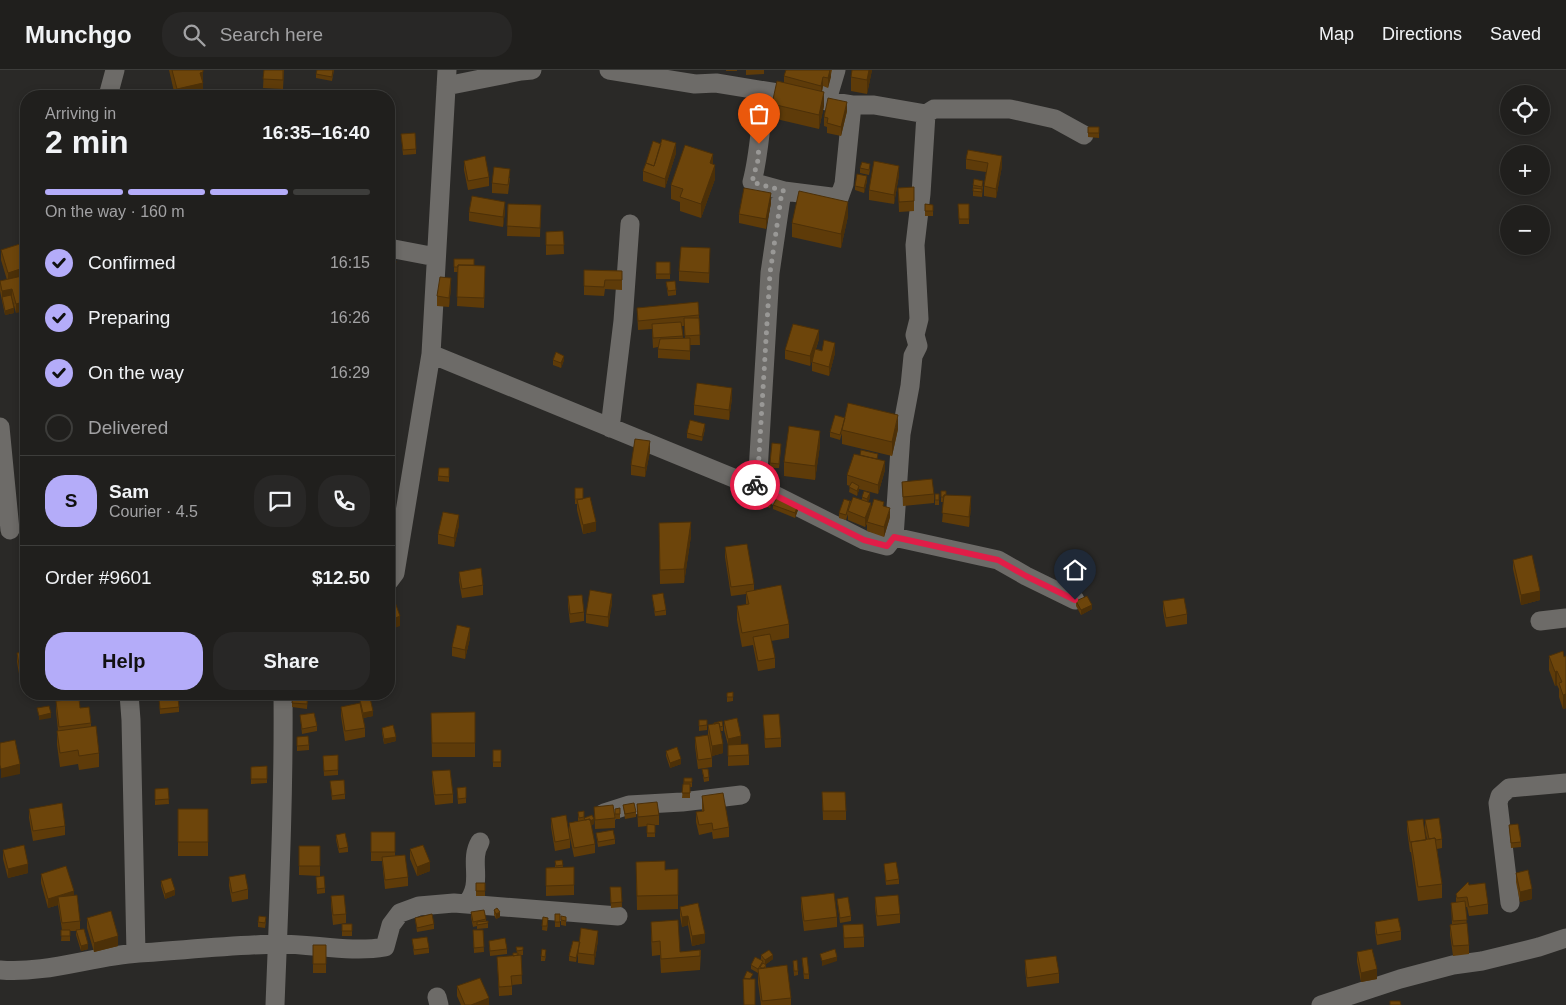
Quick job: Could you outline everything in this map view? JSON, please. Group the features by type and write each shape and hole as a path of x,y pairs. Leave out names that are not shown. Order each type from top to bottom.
{"street":[{"path":"110,90 115,70"},
{"path":"395,573 431,354 446,78 532,70"},
{"path":"609,70 695,84 716,83 852,105 874,105 926,114 934,109 1010,109 1055,119 1084,135"},
{"path":"827,100 836,70"},
{"path":"766,90 758,160 752,182 784,191 839,198 844,184 852,105"},
{"path":"431,354 610,428 748,482 864,540 887,546 894,537 900,434 910,386 913,356 918,346 915,336 919,319 915,245 923,178 926,114"},
{"path":"748,482 755,478 758,472 770,273 781,198 784,191"},
{"path":"610,428 623,322 630,224"},
{"path":"395,249 436,256"},
{"path":"0,427 12,531"},
{"path":"894,537 998,560 1075,600"},
{"path":"1540,621 1566,618"},
{"path":"129,700 136,953"},
{"path":"275,1005 283,739 282,700"},
{"path":"1510,903 1498,803 1500,796 1509,788 1566,783"},
{"path":"604,813 629,805 682,802 741,795"},
{"path":"466,904 473,896 476,849 480,842"},
{"path":"0,970 22,970 136,953 278,944 368,950 385,947 391,925 400,913 419,906 454,903 618,916"},
{"path":"1321,1005 1400,979 1539,947 1566,938"}],"building":[{"path":"172,70 203,70 200,73 203,83 177,89"},
{"path":"264,70 283,70 283,80 263,79"},
{"path":"317,70 333,70 332,77 316,74"},
{"path":"786,70 830,70 828,78 823,77 821,86 784,76"},
{"path":"852,70 869,70 867,80 851,77"},
{"path":"777,81 824,92 819,115 772,104"},
{"path":"828,98 847,102 841,127 827,123 828,118 824,117"},
{"path":"1088,127 1099,127 1099,133 1088,133"},
{"path":"415,133 416,149 403,150 401,134"},
{"path":"662,139 676,143 665,179 643,171 646,163 654,166"},
{"path":"653,141 661,144 654,166 646,163"},
{"path":"685,145 713,154 710,163 715,165 701,204 680,197 683,189 671,185"},
{"path":"968,150 1002,156 996,189 984,186 988,163 966,159"},
{"path":"485,156 489,177 468,181 464,161"},
{"path":"874,161 899,166 894,195 869,190"},
{"path":"862,162 870,164 869,170 860,168"},
{"path":"494,167 510,169 508,185 492,183"},
{"path":"857,174 867,176 864,188 855,186"},
{"path":"974,179 983,181 982,187 973,185"},
{"path":"914,187 914,201 899,202 898,188"},
{"path":"744,188 771,193 766,219 739,214"},
{"path":"973,188 982,189 982,192 973,191"},
{"path":"799,191 848,202 841,234 792,223"},
{"path":"472,196 505,202 503,217 469,212"},
{"path":"508,204 541,205 540,228 507,226"},
{"path":"925,204 933,205 933,211 925,211"},
{"path":"958,204 969,204 969,219 959,219"},
{"path":"563,231 564,245 546,245 546,232"},
{"path":"20,244 20,269 8,273 1,250"},
{"path":"681,247 710,248 709,273 679,271"},
{"path":"454,259 474,259 474,265 458,265 458,267 454,267"},
{"path":"656,262 670,262 670,274 656,274"},
{"path":"458,265 485,266 484,298 457,297"},
{"path":"584,270 622,271 622,280 605,280 604,287 584,286"},
{"path":"20,276 20,303 16,304 12,289 2,291 0,281"},
{"path":"440,277 451,278 449,298 437,296"},
{"path":"675,281 676,290 668,291 666,282"},
{"path":"11,295 14,308 5,311 2,297"},
{"path":"698,302 699,315 638,321 637,308"},
{"path":"684,318 699,318 700,335 685,336"},
{"path":"681,322 683,336 653,338 652,324"},
{"path":"793,324 819,330 810,356 785,350"},
{"path":"690,338 690,351 658,349 660,339"},
{"path":"824,340 835,343 829,367 812,362 815,349 822,351"},
{"path":"556,352 564,356 561,363 553,360"},
{"path":"697,383 732,388 729,410 694,405"},
{"path":"848,403 898,415 892,442 842,430"},
{"path":"835,415 845,418 840,435 830,432"},
{"path":"690,420 705,424 702,437 687,433"},
{"path":"789,426 820,431 815,466 784,462"},
{"path":"635,439 650,441 645,468 631,465"},
{"path":"772,443 781,444 779,464 770,463"},
{"path":"861,450 878,454 877,459 860,455"},
{"path":"854,454 885,461 878,485 847,475"},
{"path":"439,468 449,468 449,477 438,476"},
{"path":"932,479 934,494 903,497 902,482"},
{"path":"852,482 859,486 857,491 849,487"},
{"path":"754,485 774,494 770,503 750,494"},
{"path":"575,488 583,488 583,499 575,499"},
{"path":"864,491 870,493 867,499 862,497"},
{"path":"941,491 946,491 944,497 941,497"},
{"path":"935,494 939,494 939,500 935,500"},
{"path":"944,495 971,496 969,517 942,513"},
{"path":"590,497 596,522 583,525 577,500"},
{"path":"853,497 871,503 865,518 848,511"},
{"path":"777,498 798,505 795,513 773,505"},
{"path":"844,499 850,501 846,515 839,513"},
{"path":"874,499 884,502 883,506 890,508 884,527 867,522"},
{"path":"443,512 459,515 454,538 438,534"},
{"path":"691,522 684,569 660,570 659,523"},
{"path":"747,544 754,584 731,587 725,547"},
{"path":"1532,555 1540,591 1521,595 1513,560"},
{"path":"481,568 483,585 462,589 459,572"},
{"path":"781,585 789,624 742,633 737,606 749,604 746,592"},
{"path":"590,590 612,594 608,617 586,614"},
{"path":"663,593 666,610 655,612 652,595"},
{"path":"582,595 584,612 570,614 568,596"},
{"path":"1087,596 1092,605 1081,610 1076,601"},
{"path":"1184,598 1187,614 1166,618 1163,601"},
{"path":"395,602 400,616 395,618"},
{"path":"457,625 470,628 465,650 452,647"},
{"path":"770,634 775,658 758,661 753,637"},
{"path":"1563,651 1564,657 1566,656 1566,694 1563,695 1559,683 1562,682 1557,671 1555,672 1549,656"},
{"path":"17,653 20,653 20,670"},
{"path":"733,692 733,697 727,697 727,693"},
{"path":"79,700 80,708 89,707 91,723 59,727 56,701"},
{"path":"159,700 178,700 179,707 160,709"},
{"path":"292,700 307,700 307,704 292,703"},
{"path":"360,700 370,700 373,711 363,713"},
{"path":"360,703 365,728 345,731 341,707"},
{"path":"49,706 51,713 39,716 37,708"},
{"path":"475,712 475,743 432,743 431,713"},
{"path":"314,713 317,726 302,729 300,715"},
{"path":"779,714 781,738 765,739 763,715"},
{"path":"737,718 741,736 728,739 724,721"},
{"path":"699,720 707,720 707,725 699,726"},
{"path":"722,721 723,726 720,727 719,723 714,724 714,723"},
{"path":"719,723 723,744 712,746 708,725"},
{"path":"393,725 396,737 384,739 382,728"},
{"path":"96,726 99,753 79,756 78,750 60,753 57,731"},
{"path":"708,735 712,758 698,760 695,737"},
{"path":"308,736 309,745 297,746 297,737"},
{"path":"15,740 20,764 1,769 0,743"},
{"path":"748,744 749,755 728,756 728,745"},
{"path":"677,747 681,759 670,763 666,751"},
{"path":"493,750 501,750 501,762 493,762"},
{"path":"338,755 338,770 324,771 323,756"},
{"path":"267,766 267,779 251,779 251,767"},
{"path":"702,769 708,769 709,777 704,778"},
{"path":"450,770 453,794 435,795 432,771"},
{"path":"684,778 692,778 692,782 684,782"},
{"path":"344,780 345,794 332,796 330,781"},
{"path":"683,784 690,784 690,793 682,793"},
{"path":"466,787 466,798 458,799 457,788"},
{"path":"168,788 169,799 155,800 155,789"},
{"path":"822,792 845,792 846,811 823,811"},
{"path":"723,793 729,827 713,830 712,823 699,825 696,812 704,811 702,796"},
{"path":"657,802 659,815 638,817 637,804"},
{"path":"62,803 65,826 33,831 29,809"},
{"path":"634,803 636,812 625,814 623,805"},
{"path":"613,805 615,818 595,820 594,807"},
{"path":"620,808 620,814 615,814 615,809"},
{"path":"178,809 208,809 208,842 178,842"},
{"path":"584,811 584,817 579,818 578,812"},
{"path":"566,815 570,839 555,842 551,818"},
{"path":"592,815 594,819 590,821 590,819 585,820 584,818"},
{"path":"1439,818 1442,839 1429,839 1425,820"},
{"path":"590,819 595,844 574,848 569,823"},
{"path":"1423,819 1426,840 1410,842 1407,821"},
{"path":"647,824 655,825 655,833 647,833"},
{"path":"1518,824 1521,842 1511,843 1509,825"},
{"path":"613,830 615,839 598,842 596,833"},
{"path":"371,832 395,832 395,852 371,852"},
{"path":"345,833 348,847 339,849 336,835"},
{"path":"1435,838 1442,884 1418,887 1411,842"},
{"path":"24,845 28,864 8,869 3,850"},
{"path":"423,845 430,862 417,867 410,849"},
{"path":"299,846 320,846 320,866 299,866"},
{"path":"405,855 408,877 385,880 382,857"},
{"path":"562,860 563,865 556,866 555,861"},
{"path":"665,861 665,870 678,869 678,895 637,896 636,862"},
{"path":"896,862 899,879 886,881 884,864"},
{"path":"66,866 74,891 48,899 41,874"},
{"path":"574,867 574,885 546,886 546,868"},
{"path":"1528,870 1532,889 1520,892 1516,873"},
{"path":"245,874 248,889 232,893 229,877"},
{"path":"324,876 325,888 317,889 316,877"},
{"path":"171,878 175,890 165,894 161,881"},
{"path":"1468,882 1469,885 1485,883 1488,904 1469,907 1467,897 1457,898 1456,894"},
{"path":"476,883 485,883 485,891 476,891"},
{"path":"610,887 621,887 622,902 611,903"},
{"path":"834,893 837,917 804,921 801,897"},
{"path":"77,895 80,921 62,923 58,897"},
{"path":"344,895 346,914 333,915 331,896"},
{"path":"898,895 900,914 877,916 875,897"},
{"path":"848,897 851,916 840,918 837,899"},
{"path":"1465,901 1467,920 1453,921 1451,903"},
{"path":"698,903 705,934 692,936 688,916 682,917 680,907"},
{"path":"497,908 500,912 496,914 494,910"},
{"path":"484,910 486,919 473,922 471,912"},
{"path":"111,911 118,936 94,943 87,918"},
{"path":"432,914 434,924 417,928 415,918"},
{"path":"555,914 560,914 560,922 555,922"},
{"path":"259,916 266,917 265,923 258,922"},
{"path":"561,916 566,917 566,921 561,920"},
{"path":"543,917 548,918 547,926 542,926"},
{"path":"1398,918 1401,931 1377,935 1375,922"},
{"path":"678,920 680,952 700,950 700,956 661,959 660,941 652,942 651,922"},
{"path":"488,921 488,923 477,925 477,922"},
{"path":"1467,923 1469,945 1453,946 1450,925"},
{"path":"342,924 352,924 352,931 342,931"},
{"path":"863,924 864,937 844,938 843,925"},
{"path":"581,928 598,931 594,955 578,953"},
{"path":"84,929 88,944 81,946 76,930"},
{"path":"61,930 70,930 70,936 61,936"},
{"path":"473,930 483,930 484,947 474,948"},
{"path":"427,937 429,948 414,950 412,939"},
{"path":"505,938 507,949 490,951 489,941"},
{"path":"573,941 580,942 576,958 569,956"},
{"path":"313,945 326,945 326,964 313,964"},
{"path":"516,947 523,947 523,950 517,951"},
{"path":"542,949 546,950 545,957 541,956"},
{"path":"835,949 837,957 822,961 820,954"},
{"path":"1372,949 1377,969 1361,973 1357,952"},
{"path":"769,950 773,955 765,960 761,955"},
{"path":"521,955 522,975 511,976 512,986 499,987 497,957"},
{"path":"1056,956 1059,973 1027,978 1025,960"},
{"path":"755,957 763,961 758,969 751,965"},
{"path":"807,957 809,974 804,974 802,958"},
{"path":"797,960 798,971 794,971 793,961"},
{"path":"763,963 766,965 762,968 760,967"},
{"path":"787,965 791,998 762,1001 758,969"},
{"path":"747,971 753,974 750,979 744,978"},
{"path":"480,978 489,998 471,1005 465,1005 457,986"},
{"path":"743,979 755,979 755,1005 744,1005"},
{"path":"1390,1001 1400,1001 1401,1005 1390,1005"}],"way so far":[{"path":"755,485 748,482 755,478 758,472 770,273 781,198 784,191 752,182 758,160 759,144"}],"route":[{"path":"755,485 864,540 887,546 894,537 998,560 1075,600"}]}
